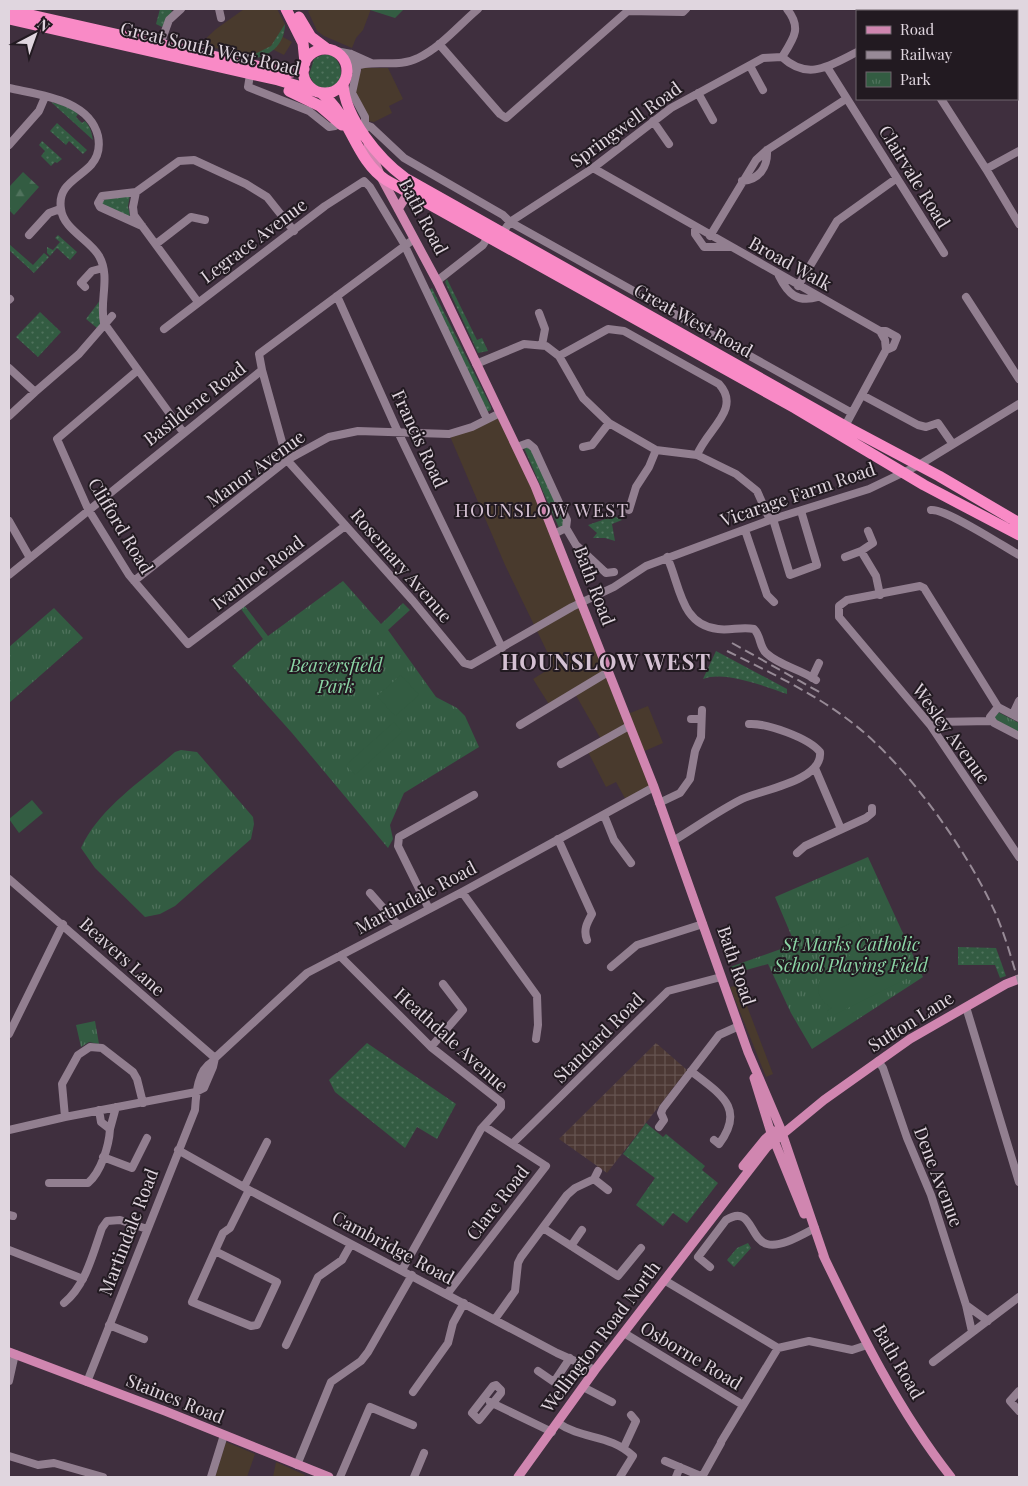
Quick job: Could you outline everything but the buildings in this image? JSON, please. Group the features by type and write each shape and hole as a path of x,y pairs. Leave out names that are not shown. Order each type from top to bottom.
{"highway":[{"path":"286,9 303,44 306,81 318,92 335,92 353,70 344,60 310,35 295,9"},
{"name":"Great South West Road","path":"9,10 290,74 305,66"},
{"name":"Great South West Road","path":"9,19 252,76 278,80 318,92"},
{"path":"305,66 315,51 331,50"},
{"path":"252,76 306,98 342,121"},
{"name":"Bath Road","path":"343,84 347,101 374,170 381,177"},
{"name":"Bath Road","path":"318,92 336,106 342,121 360,131"},
{"name":"Great West Road","path":"360,131 382,158 405,178 845,426 919,465 1019,523"},
{"name":"Great West Road","path":"381,177 796,408 903,473 1019,535"},
{"path":"919,465 922,475 947,489 956,500"}],"main road":[{"name":"Bath Road","path":"381,177 437,281 500,413 519,446 654,787 759,1079 804,1211 813,1229"},
{"path":"398,209 405,198 415,196"},
{"name":"Sutton Lane","path":"777,1134 910,1039 1008,983 1019,979"},
{"name":"Bath Road","path":"748,1052 754,1082 777,1134 824,1259 842,1298 921,1437 951,1477"},
{"name":"Wellington Road North","path":"518,1477 711,1217 777,1134"},
{"name":"Staines Road","path":"12,1353 224,1435 323,1476"}],"street":[{"path":"160,45 169,20 181,9"},
{"path":"219,9 221,18"},
{"path":"331,50 351,54 371,63 395,64 417,59 439,44 478,9"},
{"path":"439,44 500,114 506,118 629,10 683,12 686,9"},
{"path":"788,9 796,20 796,28 794,36 782,57 791,66 804,70 826,67 856,52"},
{"path":"351,54 353,70 352,93 365,117 360,131"},
{"name":"Springwell Road","path":"503,232 510,222 593,168 653,121 698,93 763,58 782,57"},
{"path":"353,70 371,63"},
{"path":"750,66 763,90"},
{"name":"Clairvale Road","path":"826,67 944,253"},
{"path":"9,88 64,102 79,110 94,127 98,140 98,152 94,160 66,185 60,209 66,221 96,252 106,272 101,313 104,324 182,432"},
{"path":"698,93 713,120"},
{"path":"9,145 39,111 45,97"},
{"path":"710,236 756,160 767,150 846,99"},
{"path":"942,100 986,168 1019,224"},
{"path":"653,121 669,144"},
{"path":"360,131 371,127 404,158 503,215 510,222 852,413"},
{"path":"742,182 749,181 760,173 766,162 767,150"},
{"path":"986,168 1019,151"},
{"path":"142,226 100,207 98,203 102,196 136,192 179,161 194,160 246,184 267,197 294,231"},
{"name":"Broad Walk","path":"593,168 779,276 880,331 886,331 897,337 893,347 886,350"},
{"path":"798,286 837,221 897,178"},
{"name":"Legrace Avenue","path":"164,329 357,183 365,181"},
{"name":"Bath Road","path":"365,181 404,246 487,419"},
{"path":"136,192 133,207 142,226 198,302"},
{"path":"29,235 49,213 60,209"},
{"path":"156,244 191,217 205,220"},
{"path":"695,227 695,234 704,247 730,247"},
{"path":"437,281 482,245 488,237"},
{"name":"Basildene Road","path":"9,576 182,432 262,370 259,354 414,239"},
{"path":"85,287 81,283 92,271 106,272"},
{"path":"779,276 787,291 794,296 807,300 818,297"},
{"name":"Francis Road","path":"337,296 398,432 502,648"},
{"path":"966,297 1019,379"},
{"path":"539,313 545,329 542,344"},
{"path":"9,416 79,354 112,316"},
{"path":"559,356 608,329 624,331 720,384 728,396 728,408 704,439 697,455"},
{"path":"845,426 886,350 885,340 880,331"},
{"path":"476,364 514,346 528,343 542,344 559,356 583,398 610,423 656,450 697,455 729,470 752,486 772,520 790,574 817,565 801,511"},
{"path":"9,368 35,392"},
{"name":"Clifford Road","path":"138,370 57,439 88,509 134,581 188,644"},
{"name":"Rosemary Avenue","path":"262,370 287,460 466,664 473,665 581,603"},
{"path":"862,395 918,426 926,427 938,423 952,443"},
{"name":"Vicarage Farm Road","path":"581,603 614,588 646,566 667,557 772,520 869,489 919,465 952,443 1019,404"},
{"name":"Manor Avenue","path":"134,581 287,460 313,445 339,434 358,432 449,434 472,427 500,413"},
{"path":"582,447 592,445 610,423"},
{"path":"519,446 528,443 534,448 567,520 566,528 576,545 606,573 614,572"},
{"path":"629,510 636,488 649,468 656,450"},
{"path":"952,517 956,500"},
{"path":"931,510 936,509 952,517 1019,555"},
{"path":"9,521 30,558"},
{"name":"Ivanhoe Road","path":"188,644 345,526"},
{"path":"554,534 566,528"},
{"path":"745,530 767,595 774,602"},
{"path":"845,557 861,551 873,543 868,531"},
{"path":"861,551 876,576 880,595 920,586 926,590 998,707 1016,716 1019,701"},
{"path":"667,557 683,604 691,616 716,629 754,629 761,646 768,655 814,679 819,663"},
{"name":"Wesley Avenue","path":"880,595 847,600 838,609 841,620 931,726 1019,857"},
{"path":"520,725 608,672"},
{"path":"990,720 994,709 998,707"},
{"path":"659,803 680,793 690,780 695,751 701,737 702,710"},
{"path":"691,719 701,720"},
{"path":"931,726 936,722 990,720 1019,737"},
{"path":"673,841 740,800 796,780 815,768 821,755 815,747 762,724 749,724"},
{"path":"561,764 629,726"},
{"path":"815,768 841,829"},
{"name":"Martindale Road","path":"87,1382 195,1110 196,1092 204,1088 214,1060 307,973 462,892 654,787"},
{"path":"429,909 398,846 399,837 474,794"},
{"path":"797,853 805,846 869,816 872,808"},
{"path":"604,815 614,840 631,863"},
{"path":"558,840 592,914 586,925 585,934 587,940"},
{"name":"Beavers Lane","path":"9,879 63,924 214,1060"},
{"path":"462,892 537,996 538,1025 536,1039"},
{"path":"370,893 398,925"},
{"path":"9,1034 11,1022 63,924"},
{"path":"611,967 637,945 703,924"},
{"name":"Heathdale Avenue","path":"340,956 431,1047 501,1102 502,1107 484,1126"},
{"name":"Standard Road","path":"512,1144 665,994 721,977"},
{"path":"431,1047 463,1010 443,984"},
{"path":"966,1007 1019,1182"},
{"path":"659,1127 664,1120 661,1113 663,1108 690,1071 719,1035 739,1026"},
{"path":"65,1117 61,1090 62,1084 78,1055 90,1047 102,1048 133,1072 137,1079 143,1103"},
{"name":"Dene Avenue","path":"878,1061 883,1068 907,1138 931,1195 966,1305 972,1332"},
{"path":"690,1071 724,1097 729,1105 731,1118 728,1133 719,1144 714,1140"},
{"path":"9,1130 99,1110 196,1092"},
{"path":"49,1183 88,1183 94,1178 109,1140 116,1107"},
{"path":"99,1110 101,1122 110,1129"},
{"path":"402,1270 484,1126"},
{"name":"Clare Road","path":"447,1294 546,1166 484,1126"},
{"path":"103,1157 132,1168 147,1138"},
{"path":"215,1251 277,1282 257,1325 251,1326 192,1302 215,1251 223,1234 230,1228 267,1142"},
{"name":"Cambridge Road","path":"178,1150 351,1244 596,1370"},
{"path":"495,1319 515,1291 520,1257 567,1195 575,1188 594,1179 598,1171"},
{"path":"594,1179 608,1190"},
{"path":"710,1267 698,1257 726,1220 733,1216 742,1216 749,1222 759,1240 765,1244 778,1244 813,1229"},
{"path":"64,1304 74,1296 83,1279 102,1228 107,1221 120,1220 147,1229"},
{"path":"543,1228 618,1276 641,1248"},
{"path":"571,1246 582,1230"},
{"path":"286,1345 318,1277 342,1260 351,1244"},
{"path":"9,1250 83,1279"},
{"path":"297,1465 332,1382 361,1361 368,1352 412,1276"},
{"path":"664,1280 778,1348 809,1341 852,1350 867,1345"},
{"path":"933,1362 1019,1297"},
{"path":"413,1392 448,1343 453,1323 464,1303"},
{"path":"966,1305 988,1321"},
{"path":"109,1325 144,1339"},
{"name":"Osborne Road","path":"624,1333 743,1405"},
{"path":"665,1461 702,1477 778,1348"},
{"path":"9,1381 12,1353"},
{"path":"538,1371 554,1382 570,1358"},
{"path":"496,1386 501,1390 501,1393 493,1404 478,1420 472,1413 496,1386"},
{"path":"583,1387 612,1402"},
{"path":"1019,1391 1010,1401 1019,1411"},
{"path":"483,1399 552,1432"},
{"path":"340,1477 370,1407 413,1426"},
{"path":"624,1447 636,1421 631,1415"},
{"path":"558,1423 578,1433 597,1436 624,1447 634,1456 620,1477"},
{"path":"211,1477 224,1435"},
{"path":"414,1477 424,1453"},
{"path":"9,1456 38,1465 54,1463 103,1477"},
{"path":"676,1477 680,1468"}],"shaded area":[{"path":"244,9 277,9 285,24 283,37 292,42 284,55 272,49 257,56 199,45 216,29"},
{"path":"313,9 371,9 363,30 356,38 352,48 317,31 308,11"},
{"path":"362,68 388,68 403,99 389,106 392,113 374,122 368,121 355,93 355,87"},
{"path":"500,413 517,447 625,715 648,706 663,743 640,753 654,787 627,802 616,782 606,787 587,750 602,741 574,692 550,706 533,679 554,666 505,565 449,434"},
{"path":"739,985 773,1074 766,1077 730,987"},
{"path":"656,1043 687,1070 607,1173 559,1139"},
{"path":"226,1442 255,1454 247,1477 215,1477"},
{"path":"276,1462 305,1475 304,1477 273,1477"}],"green space":[{"path":"160,9 171,9 172,12 162,27 156,24"},
{"path":"371,9 404,9 395,18 370,10"},
{"path":"285,24 283,37 276,47 267,54 255,58 255,54 271,46"},
{"path":"329,54 338,62 341,72 339,83 330,91 315,85 309,75 314,59"},
{"path":"51,102 69,107 78,114 76,117 82,123 85,121 93,140"},
{"path":"57,123 87,150 83,154 69,141 66,145 50,131"},
{"path":"42,141 62,159 51,166 41,156 45,151 39,145"},
{"path":"23,172 39,187 14,215 9,210 9,187"},
{"path":"130,195 128,206 130,217 102,205 102,200"},
{"path":"58,235 77,252 70,260 57,248 50,256 47,253 47,247 53,250 60,242 55,238"},
{"path":"9,244 33,265 44,253 49,257 34,273 9,250"},
{"path":"447,279 477,340 482,338 488,351 478,353 445,282"},
{"path":"432,288 491,407 491,410 487,412 429,290"},
{"path":"101,299 101,323 97,328 86,319"},
{"path":"40,312 61,332 38,357 16,337"},
{"path":"526,445 531,450 564,520 564,525 559,528 524,448"},
{"path":"614,516 622,520 612,524 615,541 605,538 593,538 597,533 588,525"},
{"name":"Beaversfield Park","path":"343,581 381,624 403,603 410,610 388,630 436,697 457,708 465,716 479,747 404,793 390,825 393,839 388,848 292,733 232,666 263,639 241,609 244,605 268,636"},
{"path":"54,608 83,638 9,703 9,647"},
{"path":"716,651 787,689 787,694 733,678 712,677 703,679"},
{"path":"401,675 419,695 395,716 377,696"},
{"path":"998,712 1019,723 1019,733 994,721 993,716"},
{"path":"394,722 402,732 355,775 346,765"},
{"path":"181,750 197,752 253,817 254,824 251,839 175,906 160,914 145,917 95,868 81,848 89,834 110,807 175,752"},
{"path":"32,800 43,813 19,833 9,819"},
{"name":"St Marks Catholic School Playing Field","path":"868,857 923,977 812,1049 791,1013 768,964 732,974 730,967 795,944 775,897"},
{"path":"857,920 866,940 870,942 845,953 847,949 838,929"},
{"path":"958,947 996,948 1006,976 1000,978 995,965 958,965"},
{"path":"873,948 884,951 891,957 896,971 895,977 906,972 908,978 830,1017 827,1011 832,1008 821,999 819,994 818,985 821,977 836,963 855,953"},
{"path":"95,1021 99,1044 89,1042 81,1047 76,1025"},
{"path":"367,1043 456,1104 437,1139 417,1127 405,1148 335,1092 329,1080"},
{"path":"646,1123 663,1137 666,1134 705,1166 702,1170 718,1183 687,1223 673,1213 663,1226 636,1205 655,1178 623,1154"},
{"path":"748,1243 751,1248 734,1267 727,1260 737,1248"}],"railway":[{"path":"732,643 821,693"},
{"path":"727,651 825,703 855,725 896,764 952,836 983,888 1002,930 1019,984"}],"district":[{"name":"HOUNSLOW WEST","path":"542,510"},
{"name":"HOUNSLOW WEST","path":"606,662"}]}
